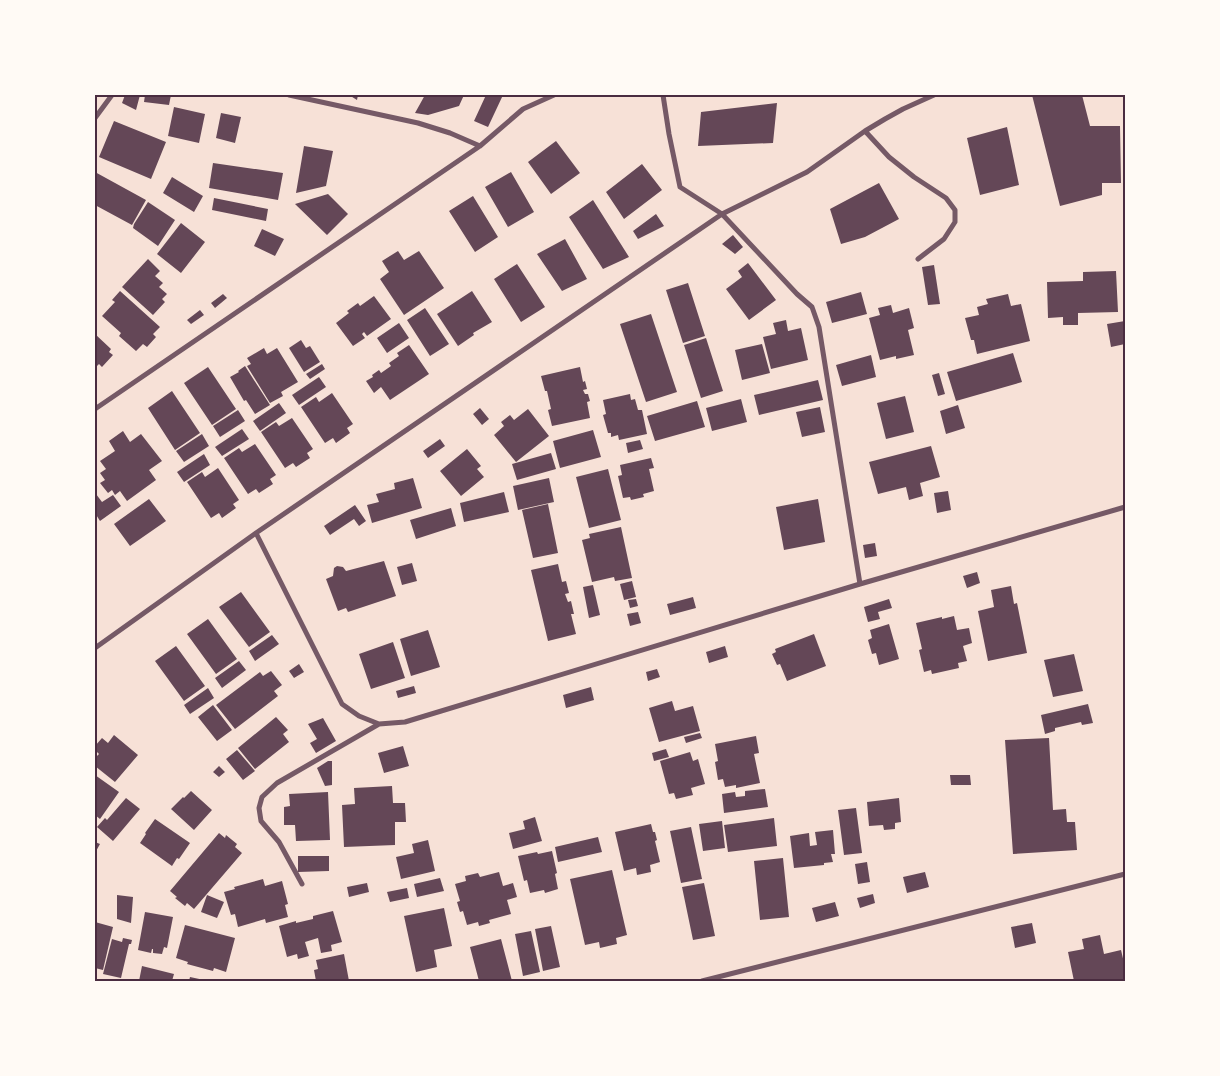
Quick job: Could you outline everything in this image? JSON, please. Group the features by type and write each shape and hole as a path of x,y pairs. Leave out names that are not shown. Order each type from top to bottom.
{"street":[{"path":"95,118 112,95"},
{"path":"289,95 418,123 450,133 480,146"},
{"path":"95,409 480,146 523,109 554,95"},
{"path":"663,95 680,187 722,214 797,294 812,307 819,326 860,584"},
{"path":"95,648 256,533 722,214 807,172 866,131 903,109 934,95"},
{"path":"866,131 889,157 914,177 946,198 955,210 955,222 944,239 918,259"},
{"path":"302,884 279,842 262,821 259,808 262,797 277,783 379,724 405,722 860,584 1125,507"},
{"path":"256,533 342,704 359,716 379,724"},
{"path":"702,981 1125,874"}],"building":[{"path":"125,95 140,95 136,110 122,103"},
{"path":"145,95 171,95 169,105 144,102"},
{"path":"349,95 358,95 357,100"},
{"path":"425,95 464,95 459,106 428,115 415,113"},
{"path":"486,95 503,95 488,127 474,121"},
{"path":"1032,95 1082,95 1090,126 1120,126 1121,183 1102,183 1102,195 1060,206"},
{"path":"777,103 773,143 698,146 701,112"},
{"path":"174,107 205,114 199,143 168,136"},
{"path":"221,113 241,117 235,143 216,138"},
{"path":"114,121 166,142 151,179 99,157"},
{"path":"1007,127 1019,185 980,195 967,138"},
{"path":"556,141 580,173 551,194 528,162"},
{"path":"304,146 333,151 326,186 296,193"},
{"path":"213,163 283,173 278,200 209,188"},
{"path":"642,164 662,190 624,219 606,192"},
{"path":"95,172 146,200 132,225 95,205"},
{"path":"511,172 534,212 508,227 485,187"},
{"path":"172,177 203,196 194,212 163,193"},
{"path":"879,183 899,219 865,237 841,244 830,209"},
{"path":"328,194 348,214 327,235 295,204"},
{"path":"473,196 498,237 475,252 449,211"},
{"path":"214,198 268,209 266,221 212,210"},
{"path":"593,200 629,257 603,269 569,217"},
{"path":"148,202 175,220 158,246 133,228"},
{"path":"656,214 664,226 638,239 633,231"},
{"path":"181,223 205,242 181,273 157,254"},
{"path":"262,229 284,239 275,256 254,246"},
{"path":"733,235 743,247 735,254 722,244"},
{"path":"565,239 587,279 562,291 537,254"},
{"path":"398,251 404,260 419,251 444,288 404,315 380,279 389,272 382,261"},
{"path":"148,259 160,271 155,276 163,283 159,287 167,294 162,299 165,302 153,315 122,287"},
{"path":"748,263 776,300 749,320 726,289 742,277 738,271"},
{"path":"517,264 545,307 521,322 494,279"},
{"path":"934,265 940,304 928,305 922,267"},
{"path":"1116,271 1118,312 1078,313 1078,325 1063,325 1063,317 1048,318 1047,282 1083,281 1083,272"},
{"path":"688,283 705,336 683,343 666,290"},
{"path":"120,291 160,327 153,334 156,337 147,347 143,344 136,351 119,336 121,333 102,316 115,302 112,300"},
{"path":"472,291 492,322 473,333 474,335 458,346 437,314"},
{"path":"861,292 867,314 832,323 826,302"},
{"path":"223,294 227,298 215,308 211,303"},
{"path":"1008,294 1011,306 1021,304 1030,341 977,354 974,340 971,340 965,318 979,315 977,307 988,304 986,299"},
{"path":"374,296 391,319 367,336 364,332 362,334 365,338 353,346 336,323 358,303 360,306"},
{"path":"891,305 893,313 909,308 914,328 908,330 914,355 896,359 896,356 880,360 869,318 880,315 878,308"},
{"path":"425,308 449,344 430,356 407,320"},
{"path":"200,310 204,315 191,324 187,320"},
{"path":"651,314 677,392 646,402 620,324"},
{"path":"786,320 788,331 801,328 808,360 771,369 763,337 776,334 773,323"},
{"path":"1125,321 1125,344 1111,347 1107,324"},
{"path":"399,323 409,338 387,353 377,338"},
{"path":"95,334 111,349 109,352 113,355 102,367 99,364 95,368"},
{"path":"706,338 723,391 701,398 684,345"},
{"path":"301,340 306,348 310,346 320,362 304,372 289,348"},
{"path":"762,344 770,373 742,380 735,350"},
{"path":"409,345 429,374 390,400 381,387 374,393 366,381 379,370 381,373 391,366 389,363 399,356 397,353"},
{"path":"264,348 267,354 277,348 298,382 281,392 283,396 270,403 247,366 251,364 247,358"},
{"path":"1013,353 1022,382 956,401 947,372"},
{"path":"871,355 876,377 842,386 836,365"},
{"path":"322,364 325,369 310,379 306,374"},
{"path":"245,366 270,405 255,414 246,400 244,401 230,377"},
{"path":"208,367 236,409 212,425 184,383"},
{"path":"580,367 583,382 585,381 587,389 583,390 585,394 588,394 590,401 587,402 590,418 552,426 548,410 551,409 541,376"},
{"path":"939,373 945,394 938,396 932,375"},
{"path":"319,377 326,387 299,405 292,395"},
{"path":"818,380 823,400 759,415 754,395"},
{"path":"172,391 200,433 175,450 148,408"},
{"path":"332,393 353,424 347,428 350,433 336,443 333,438 325,443 301,407 316,397 319,402"},
{"path":"630,394 631,400 635,399 638,410 642,410 647,434 619,440 618,435 611,437 611,433 608,433 603,415 606,414 603,400"},
{"path":"905,396 914,432 886,439 877,403"},
{"path":"741,399 747,422 712,431 706,408"},
{"path":"697,401 705,427 655,441 647,416"},
{"path":"279,403 286,413 260,431 253,421"},
{"path":"958,405 965,428 946,434 940,411"},
{"path":"820,407 825,432 802,437 796,412"},
{"path":"480,408 489,419 482,425 473,414"},
{"path":"528,409 549,436 516,462 494,435 504,426 501,422 510,415 514,420"},
{"path":"238,410 245,421 220,437 213,426"},
{"path":"292,418 313,449 307,453 310,458 296,467 293,463 285,468 261,432 276,422 279,426"},
{"path":"242,429 249,439 222,456 215,447"},
{"path":"593,430 601,457 560,468 553,441"},
{"path":"123,431 130,442 141,434 162,461 149,470 156,480 127,501 120,491 115,495 112,490 108,493 100,483 105,480 100,473 106,469 100,461 115,451 109,441"},
{"path":"202,434 209,446 184,462 176,451"},
{"path":"440,439 445,446 428,458 423,451"},
{"path":"640,440 643,449 628,453 626,443"},
{"path":"255,444 276,475 270,479 273,484 259,493 256,489 248,494 224,458 239,448 242,452"},
{"path":"931,446 940,477 920,483 923,496 909,500 906,487 878,494 869,462"},
{"path":"467,449 481,466 477,469 484,477 461,496 440,471"},
{"path":"551,453 556,469 517,480 512,464"},
{"path":"204,454 210,465 184,482 177,472"},
{"path":"651,458 654,468 649,469 654,491 643,494 644,497 631,500 630,497 623,498 618,476 622,475 620,465"},
{"path":"218,468 239,500 233,504 236,508 222,518 219,513 211,518 187,482 202,472 205,477"},
{"path":"608,469 621,520 589,528 576,477"},
{"path":"413,478 422,508 372,523 367,505 379,502 376,494 395,489 394,483"},
{"path":"549,478 554,502 518,510 513,486"},
{"path":"948,491 951,510 937,513 934,493"},
{"path":"504,492 509,512 464,522 460,503"},
{"path":"96,494 102,502 113,495 121,506 100,521 95,513"},
{"path":"149,499 166,521 130,546 114,524"},
{"path":"818,499 825,542 784,550 776,507"},
{"path":"548,504 558,553 533,558 522,510"},
{"path":"355,505 366,521 359,526 354,519 330,535 324,526"},
{"path":"451,508 456,526 416,539 410,520"},
{"path":"621,527 632,578 615,581 614,577 592,582 582,540 590,538 589,534"},
{"path":"875,543 877,556 865,558 863,545"},
{"path":"384,561 396,596 348,612 346,608 338,611 326,579 333,576 334,568 337,566 343,567 346,571"},
{"path":"412,563 417,581 402,585 397,567"},
{"path":"558,564 562,582 566,581 569,593 565,594 568,602 571,601 574,614 571,614 576,634 548,641 531,570"},
{"path":"977,572 980,583 967,588 963,576"},
{"path":"632,581 636,597 624,600 620,584"},
{"path":"593,585 600,615 589,618 583,587"},
{"path":"1011,586 1014,604 1017,603 1027,653 988,661 978,611 994,607 991,590"},
{"path":"241,592 270,632 249,647 219,607"},
{"path":"693,597 696,608 670,615 667,604"},
{"path":"636,599 638,606 630,608 628,600"},
{"path":"889,599 892,608 878,612 880,619 868,622 864,607"},
{"path":"638,612 641,623 630,626 627,614"},
{"path":"954,616 957,630 969,628 972,643 963,646 967,661 958,663 959,668 932,674 931,670 924,672 919,650 922,649 916,623"},
{"path":"208,619 237,659 216,674 187,634"},
{"path":"889,624 899,659 879,665 876,653 872,654 868,640 872,638 870,630"},
{"path":"428,630 440,667 411,676 400,639"},
{"path":"814,634 826,666 787,681 780,664 777,665 772,654 776,652 775,649"},
{"path":"272,635 279,644 255,661 249,651"},
{"path":"393,642 405,678 371,689 359,654"},
{"path":"176,646 205,686 184,701 155,661"},
{"path":"725,646 728,657 709,663 706,652"},
{"path":"1074,654 1083,691 1053,697 1044,660"},
{"path":"239,661 246,670 222,688 215,678"},
{"path":"299,664 304,672 294,678 289,671"},
{"path":"657,669 660,677 648,681 646,672"},
{"path":"271,671 282,685 274,691 278,696 235,729 216,705 260,672 263,676"},
{"path":"414,686 416,693 398,698 396,691"},
{"path":"591,687 594,700 566,708 563,695"},
{"path":"208,688 214,698 190,714 184,705"},
{"path":"672,701 675,711 693,706 700,731 659,742 649,708"},
{"path":"1088,704 1093,723 1082,725 1081,722 1055,728 1055,731 1045,734 1041,715"},
{"path":"213,705 232,730 217,741 198,717"},
{"path":"276,717 288,730 283,734 289,742 255,769 238,748"},
{"path":"323,718 336,741 316,753 310,743 317,739 308,724"},
{"path":"700,733 702,738 686,743 684,737"},
{"path":"114,735 138,755 115,782 95,766 95,758 99,754 95,750 95,746 102,738 108,743"},
{"path":"756,736 759,753 754,754 760,783 736,788 736,785 725,787 723,779 718,780 715,762 718,761 715,744"},
{"path":"1049,738 1053,810 1066,809 1067,822 1075,822 1077,850 1013,854 1005,740"},
{"path":"403,746 409,766 384,773 378,753"},
{"path":"666,749 669,757 654,761 652,753"},
{"path":"237,750 255,771 243,780 226,759"},
{"path":"690,752 693,761 698,759 705,784 691,788 693,795 676,799 674,793 669,794 660,761"},
{"path":"328,761 332,761 332,785 325,786 317,768"},
{"path":"219,766 225,772 219,777 213,772"},
{"path":"95,775 119,792 100,819 95,815"},
{"path":"950,775 970,775 971,785 951,785"},
{"path":"392,786 393,803 405,803 406,822 395,822 395,845 344,847 342,805 355,804 354,788"},
{"path":"765,789 768,807 724,813 722,794 735,792 736,797 745,796 745,791"},
{"path":"191,791 212,810 194,830 171,809"},
{"path":"328,792 330,840 296,841 295,825 284,825 284,807 290,806 289,794"},
{"path":"126,798 140,809 113,841 97,827 105,818 107,820"},
{"path":"899,798 901,822 895,823 895,829 884,830 883,825 869,826 867,802"},
{"path":"856,808 862,853 844,855 838,810"},
{"path":"535,817 542,841 513,849 509,833 525,829 523,821"},
{"path":"774,818 777,846 728,852 724,825"},
{"path":"155,819 190,843 172,866 140,843"},
{"path":"722,821 725,848 703,851 699,824"},
{"path":"651,824 657,840 655,841 660,862 650,865 651,872 637,875 636,868 624,871 615,832"},
{"path":"691,827 702,879 681,883 670,831"},
{"path":"833,830 835,854 831,854 833,862 824,863 824,865 794,868 790,836 809,833 810,846 817,845 815,832"},
{"path":"219,833 225,838 226,835 237,844 235,847 242,853 194,909 187,903 185,906 170,891"},
{"path":"598,837 602,852 558,862 555,847"},
{"path":"428,840 435,871 401,879 396,857 414,853 412,844"},
{"path":"95,842 100,844 95,853"},
{"path":"552,851 557,873 555,874 558,889 545,893 544,890 530,893 527,880 524,881 518,856"},
{"path":"298,856 329,856 329,871 298,872"},
{"path":"783,858 789,917 760,920 754,861"},
{"path":"867,862 870,882 858,884 855,864"},
{"path":"612,870 627,935 616,938 617,944 600,948 599,942 585,945 570,879"},
{"path":"499,872 503,886 513,883 517,897 507,900 511,914 489,920 490,923 479,926 478,922 467,925 463,911 460,912 457,902 460,901 455,884 466,881 465,876 478,873 480,877"},
{"path":"925,872 929,887 907,893 903,877"},
{"path":"440,878 444,891 417,897 414,884"},
{"path":"263,879 265,886 282,881 288,904 285,905 288,917 266,923 265,919 238,927 235,914 231,915 224,892 235,889 234,887"},
{"path":"367,883 369,892 349,897 347,887"},
{"path":"704,883 715,936 693,940 682,887"},
{"path":"407,888 409,898 390,902 387,892"},
{"path":"873,894 875,903 860,908 857,898"},
{"path":"117,895 133,897 131,923 117,919"},
{"path":"207,895 224,902 217,918 201,912"},
{"path":"835,902 839,916 816,922 812,908"},
{"path":"444,908 452,946 434,950 437,967 416,972 404,916"},
{"path":"333,911 342,942 331,945 332,951 321,953 318,938 305,942 309,956 298,959 297,954 287,957 279,926 313,919 313,916"},
{"path":"145,912 173,917 167,948 164,947 162,954 153,953 153,949 151,953 138,950"},
{"path":"95,922 113,927 103,970 95,968"},
{"path":"1032,923 1036,943 1015,948 1011,927"},
{"path":"185,925 235,938 226,972 214,968 213,971 187,964 188,962 176,958"},
{"path":"551,926 560,967 543,971 535,929"},
{"path":"531,931 540,972 523,976 515,934"},
{"path":"1100,935 1104,954 1121,950 1125,967 1125,981 1074,981 1068,952 1084,949 1082,939"},
{"path":"123,938 132,940 131,944 129,944 121,978 103,974 112,939 122,942"},
{"path":"501,939 512,981 479,981 470,947"},
{"path":"344,954 349,981 316,981 314,970 318,969 316,960"},
{"path":"142,966 174,974 172,981 139,981"},
{"path":"190,977 204,980 189,981"}]}
